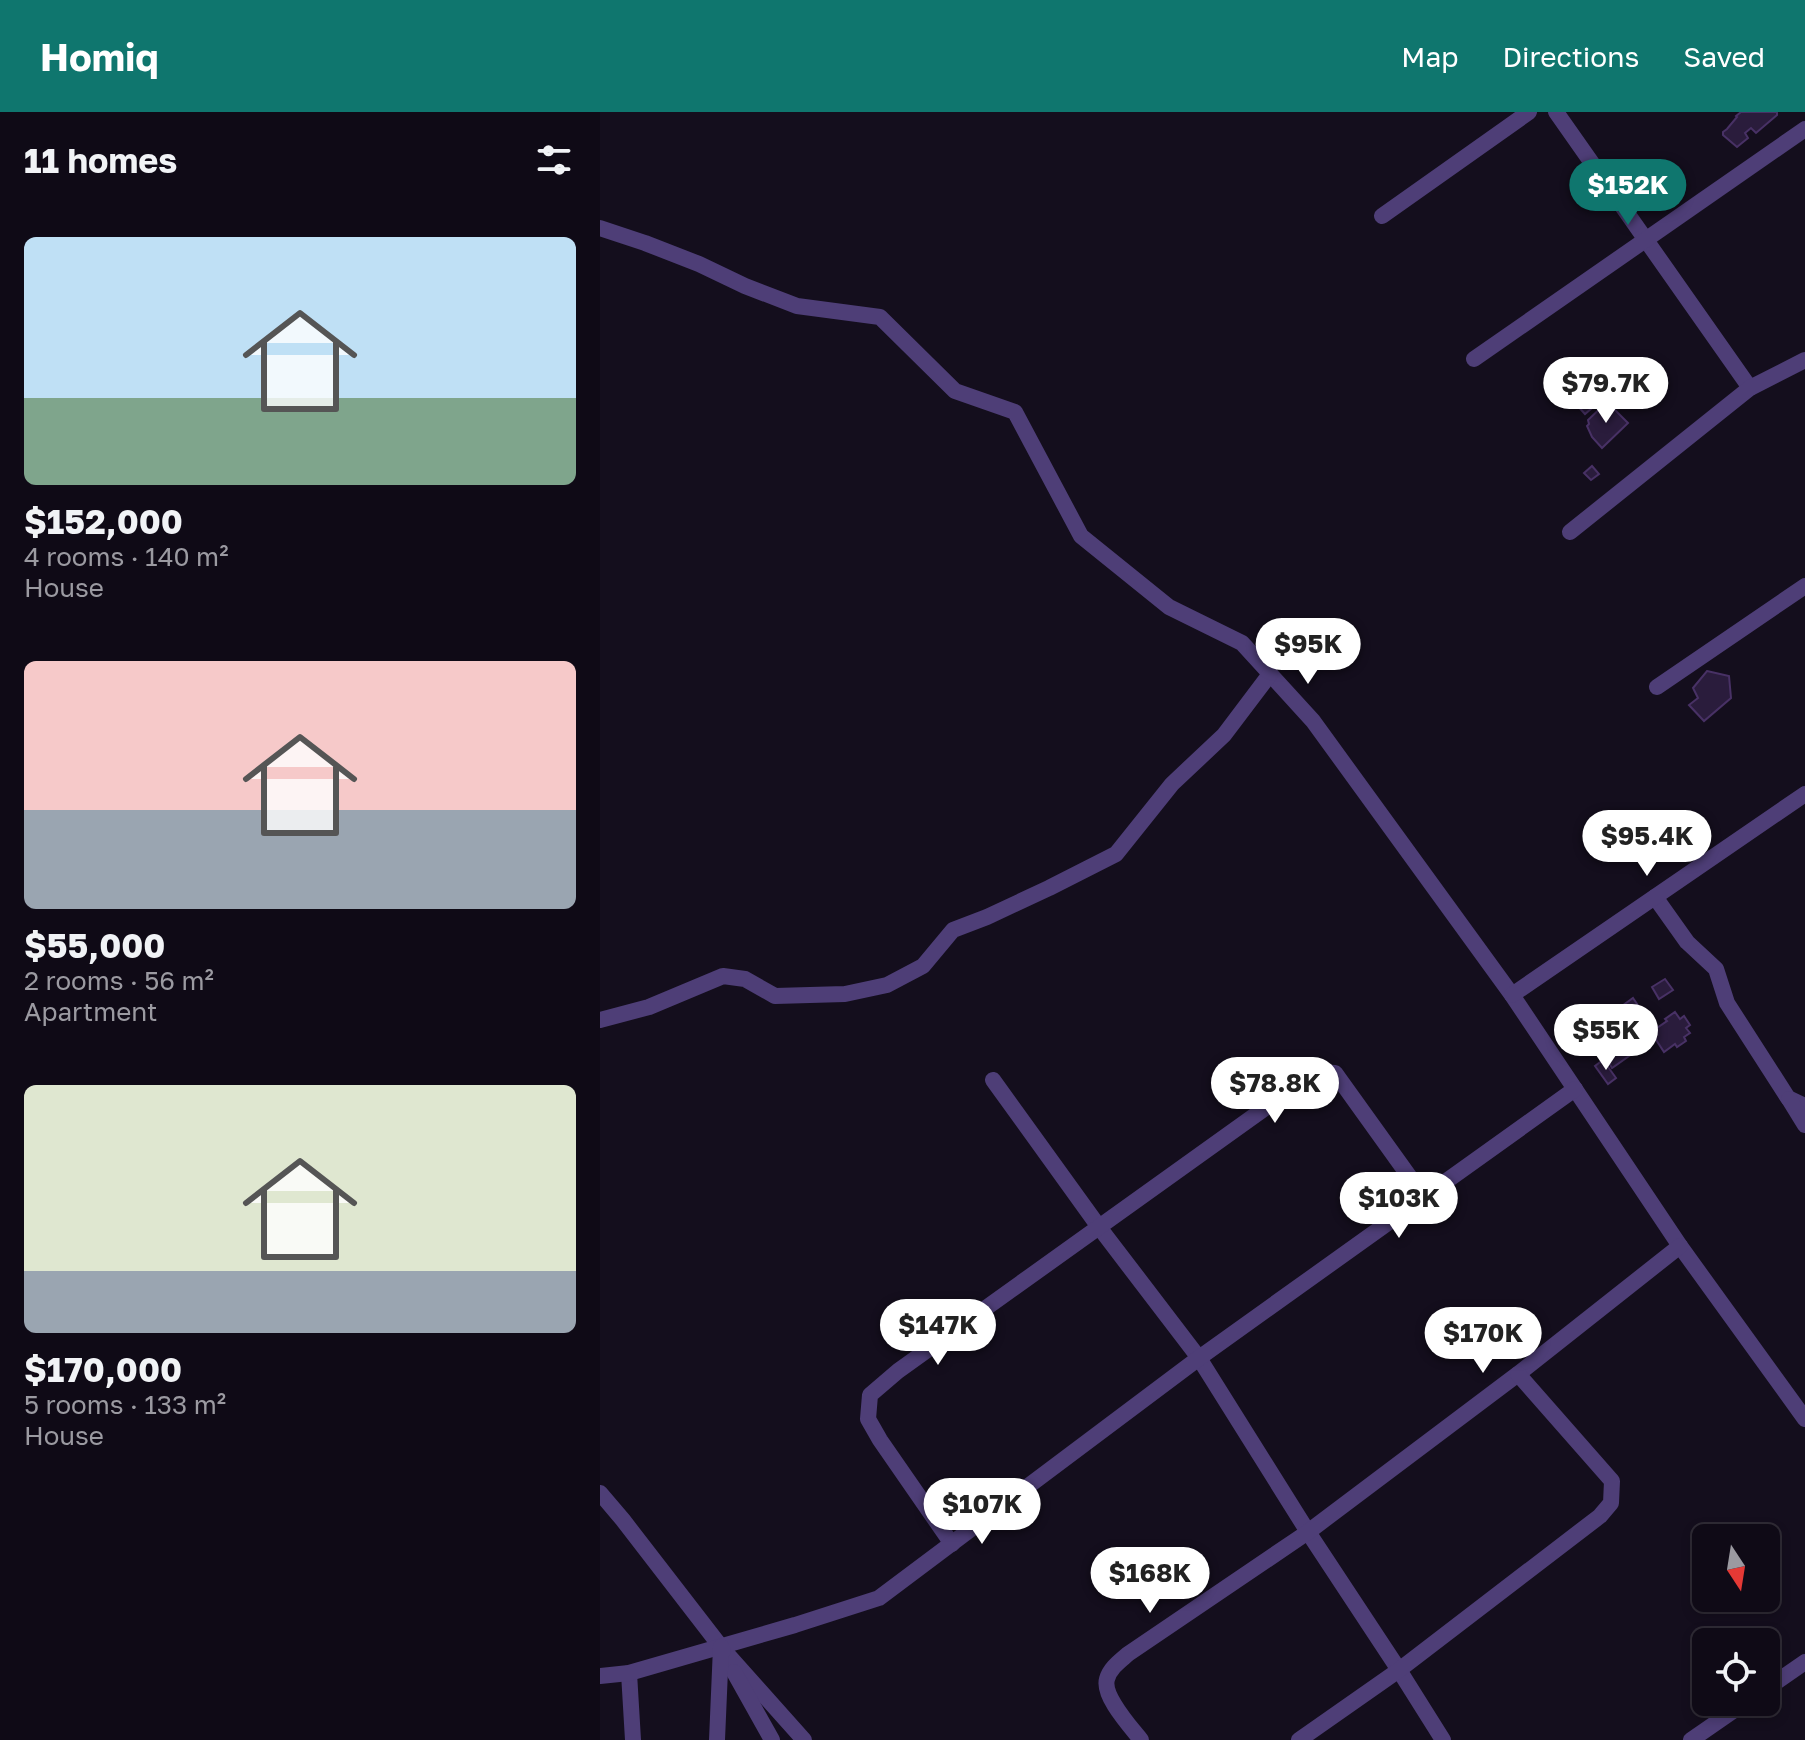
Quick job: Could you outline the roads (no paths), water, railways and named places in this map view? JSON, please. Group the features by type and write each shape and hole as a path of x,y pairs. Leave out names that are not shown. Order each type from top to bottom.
{"street":[{"path":"1382,216 1529,112"},
{"path":"1556,112 1750,388"},
{"path":"1474,359 1805,129"},
{"path":"600,228 659,248 797,306 880,317 955,391 1015,412 1081,536 1169,607 1242,643 1313,721 1512,995 1680,1246 1805,1419"},
{"path":"1570,532 1750,388 1805,360"},
{"path":"1657,687 1805,586"},
{"path":"600,1020 649,1007 723,976 745,979 775,996 845,994 887,985 923,966 953,930 987,917 1116,854 1172,784 1224,735 1270,674"},
{"path":"1512,995 1805,794"},
{"path":"1655,897 1687,942 1716,969 1727,1003 1805,1125"},
{"path":"952,1544 868,1419 870,1395 898,1371 1300,1083 1320,1072 1335,1073 1424,1197"},
{"path":"993,1080 1199,1358 1443,1740"},
{"path":"600,1676 629,1673 879,1598 1199,1358 1575,1089"},
{"path":"1788,1098 1805,1106"},
{"path":"1141,1740 1108,1696 1106,1680 1128,1654 1308,1532 1518,1374 1680,1246"},
{"path":"1299,1740 1399,1670 1600,1516 1611,1503 1612,1481 1518,1374"},
{"path":"600,1493 721,1647 804,1740"},
{"path":"717,1740 721,1647"},
{"path":"721,1647 772,1740"},
{"path":"1780,1679 1805,1662"},
{"path":"629,1673 633,1740"},
{"path":"1691,1740 1726,1716"}]}
